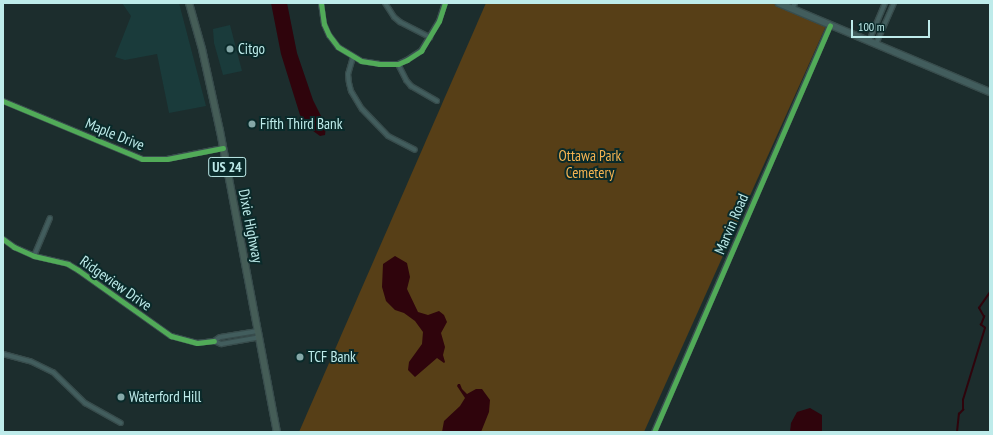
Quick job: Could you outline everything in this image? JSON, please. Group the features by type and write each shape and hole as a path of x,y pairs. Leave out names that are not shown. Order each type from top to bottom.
{"main road":[{"name":"Dixie Highway","path":"189,3 202,49 223,148 277,432"},
{"path":"779,3 790,5 830,25 990,92"}],"street":[{"path":"321,3 322,16 329,35 338,47 353,57 370,64 398,64 416,55 430,37 439,21 445,3"},
{"path":"385,3 394,17 400,22 430,37"},
{"path":"869,41 885,3"},
{"path":"876,44 894,3"},
{"name":"Marvin Road","path":"654,432 830,25"},
{"path":"353,57 348,74 349,83 351,91 362,109 388,136 415,150"},
{"path":"398,64 406,80 411,86 418,92 437,101"},
{"name":"Maple Drive","path":"3,101 142,159 167,159 223,148"},
{"path":"34,256 50,218"},
{"name":"Ridgeview Drive","path":"3,239 14,247 34,256 68,264 171,336 198,343 214,341 220,337 259,334"},
{"path":"3,354 30,361 53,372 85,403 121,423"}],"shaded area":[{"path":"122,3 179,3 206,106 169,113 157,54 125,60 115,57 131,16"},
{"path":"271,3 287,3 297,53 313,100 326,126 325,135 320,136 309,128 300,115 281,54"},
{"path":"230,25 242,71 223,75 214,43 213,29"},
{"path":"395,256 407,263 410,277 407,289 418,312 428,315 439,311 444,315 447,322 441,333 445,347 443,355 445,362 444,363 437,358 415,377 408,370 409,362 422,344 423,332 415,321 404,313 395,310 386,301 382,287 383,264"},
{"path":"460,384 462,389 467,394 476,389 482,389 490,400 489,412 481,432 442,432 444,421 460,406 465,398 457,386"},
{"path":"810,408 822,415 822,432 790,432 791,423 797,412"}],"green space":[{"name":"Ottawa Park Cemetery","path":"486,3 773,3 826,26 644,432 299,432"}],"waterway":[{"path":"957,432 959,414 963,410 963,400 985,328 981,325 984,317 979,308 990,292"}],"cycle path":[{"path":"321,3 324,24 329,35 338,47 361,61 379,64 398,64 421,51 439,21 445,3"},
{"path":"654,432 830,25"},
{"path":"3,101 142,159 167,159 223,148"},
{"path":"3,239 14,247 34,256 68,264 171,336 197,343 214,341"}],"place":[{"name":"Citgo","path":"230,49"},
{"name":"Fifth Third Bank","path":"252,124"},
{"name":"TCF Bank","path":"300,357"},
{"name":"Waterford Hill","path":"121,397"}]}
